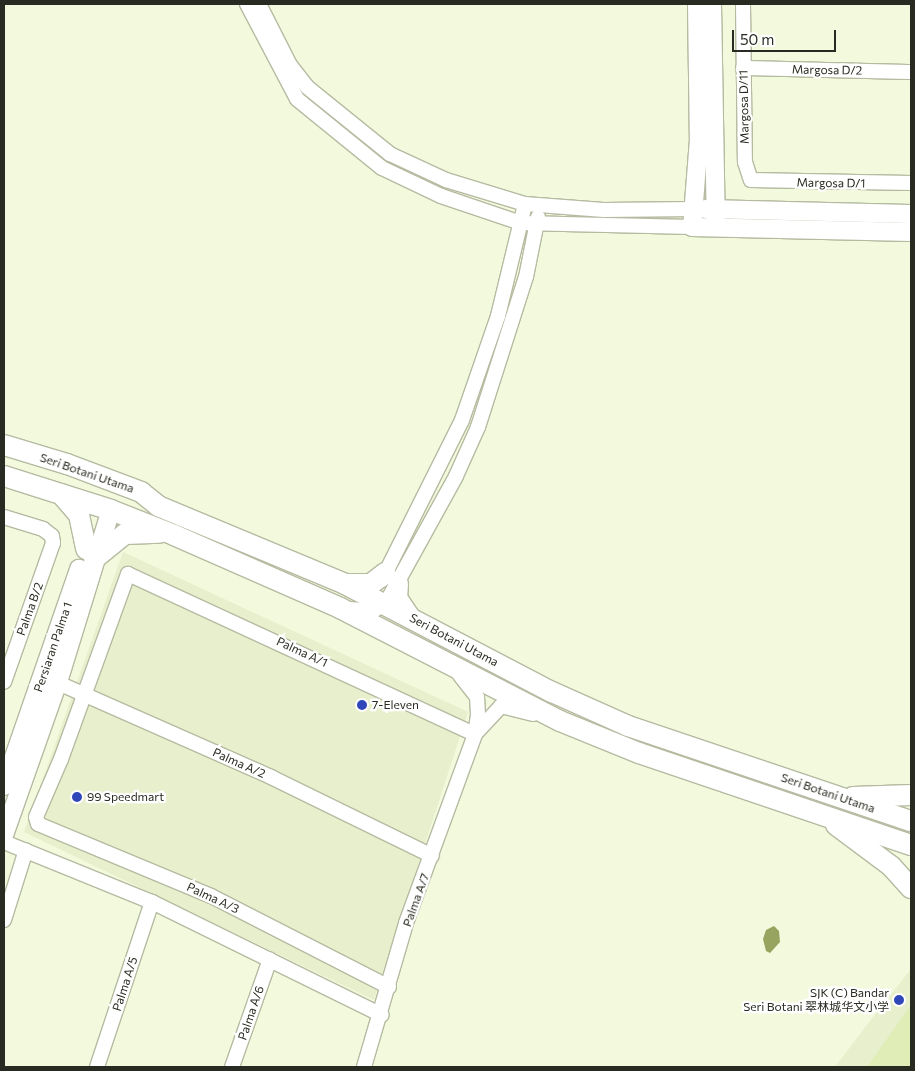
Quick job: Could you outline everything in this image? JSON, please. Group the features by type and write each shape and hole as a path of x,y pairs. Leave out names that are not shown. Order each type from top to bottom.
{"main road":[{"name":"Seri Botani Utama","path":"4,445 67,464 141,492 158,506 345,584 377,604 409,616 552,692 628,726 911,821"},
{"path":"67,464 71,475 95,486 107,506 121,498 158,506"},
{"name":"Seri Botani Utama","path":"4,476 107,506 340,608 560,721 639,753 814,810 911,845"},
{"path":"59,492 76,510 90,554 125,534 145,532 174,535"},
{"path":"345,584 371,584 391,578 397,598 409,616"},
{"path":"841,798 911,795"},
{"path":"814,810 864,844 911,888"}],"street":[{"path":"247,4 297,99 320,120 382,168 441,196 521,224 536,226 716,227 911,232"},
{"path":"259,4 290,65 307,87 329,108 390,154 446,180 525,204 540,206 911,214"},
{"path":"692,227 698,139 697,4"},
{"path":"712,4 716,227"},
{"name":"Margosa D/11","path":"743,4 745,162 750,180"},
{"name":"Margosa D/2","path":"743,68 911,72"},
{"path":"297,99 307,87"},
{"path":"320,120 329,108"},
{"name":"Margosa D/1","path":"750,180 911,183"},
{"path":"387,633 377,604 391,578 462,420 510,272 525,204"},
{"path":"391,578 452,483 478,427 526,277 540,206"},
{"path":"510,272 526,277"},
{"path":"462,420 478,427"},
{"name":"Persiaran Palma 1","path":"4,786 50,679 107,506"},
{"name":"Palma B/2","path":"4,517 43,529 52,536 53,543 4,682"},
{"name":"Palma A/1","path":"83,692 128,574 475,734"},
{"path":"340,608 377,604"},
{"name":"Palma A/7","path":"364,1067 382,1015 406,923 475,734 478,716 472,686 440,660"},
{"path":"4,835 50,679"},
{"name":"Palma A/2","path":"50,679 271,777 432,856"},
{"name":"Palma A/3","path":"83,692 61,759 36,817 38,824 211,896 389,987"},
{"name":"Palma A/7","path":"475,734 502,706 560,721"},
{"path":"4,842 152,902 382,1015"},
{"path":"4,920 26,850"},
{"name":"Palma A/5","path":"97,1067 152,902"},
{"name":"Palma A/6","path":"232,1067 270,959"}],"shaded area":[{"path":"123,552 468,712 374,1000 24,832"},
{"path":"774,926 779,931 780,942 770,953 766,951 763,939 766,930"},
{"name":"SJK (C) Bandar Seri Botani 翠林城华文小学","path":"911,969 911,1067 835,1067 863,1030"},
{"path":"911,1005 911,1067 867,1067"}],"place":[{"name":"7-Eleven","path":"362,705"},
{"name":"99 Speedmart","path":"77,797"},
{"name":"SJK (C) Bandar Seri Botani 翠林城华文小学","path":"899,1000"}]}
